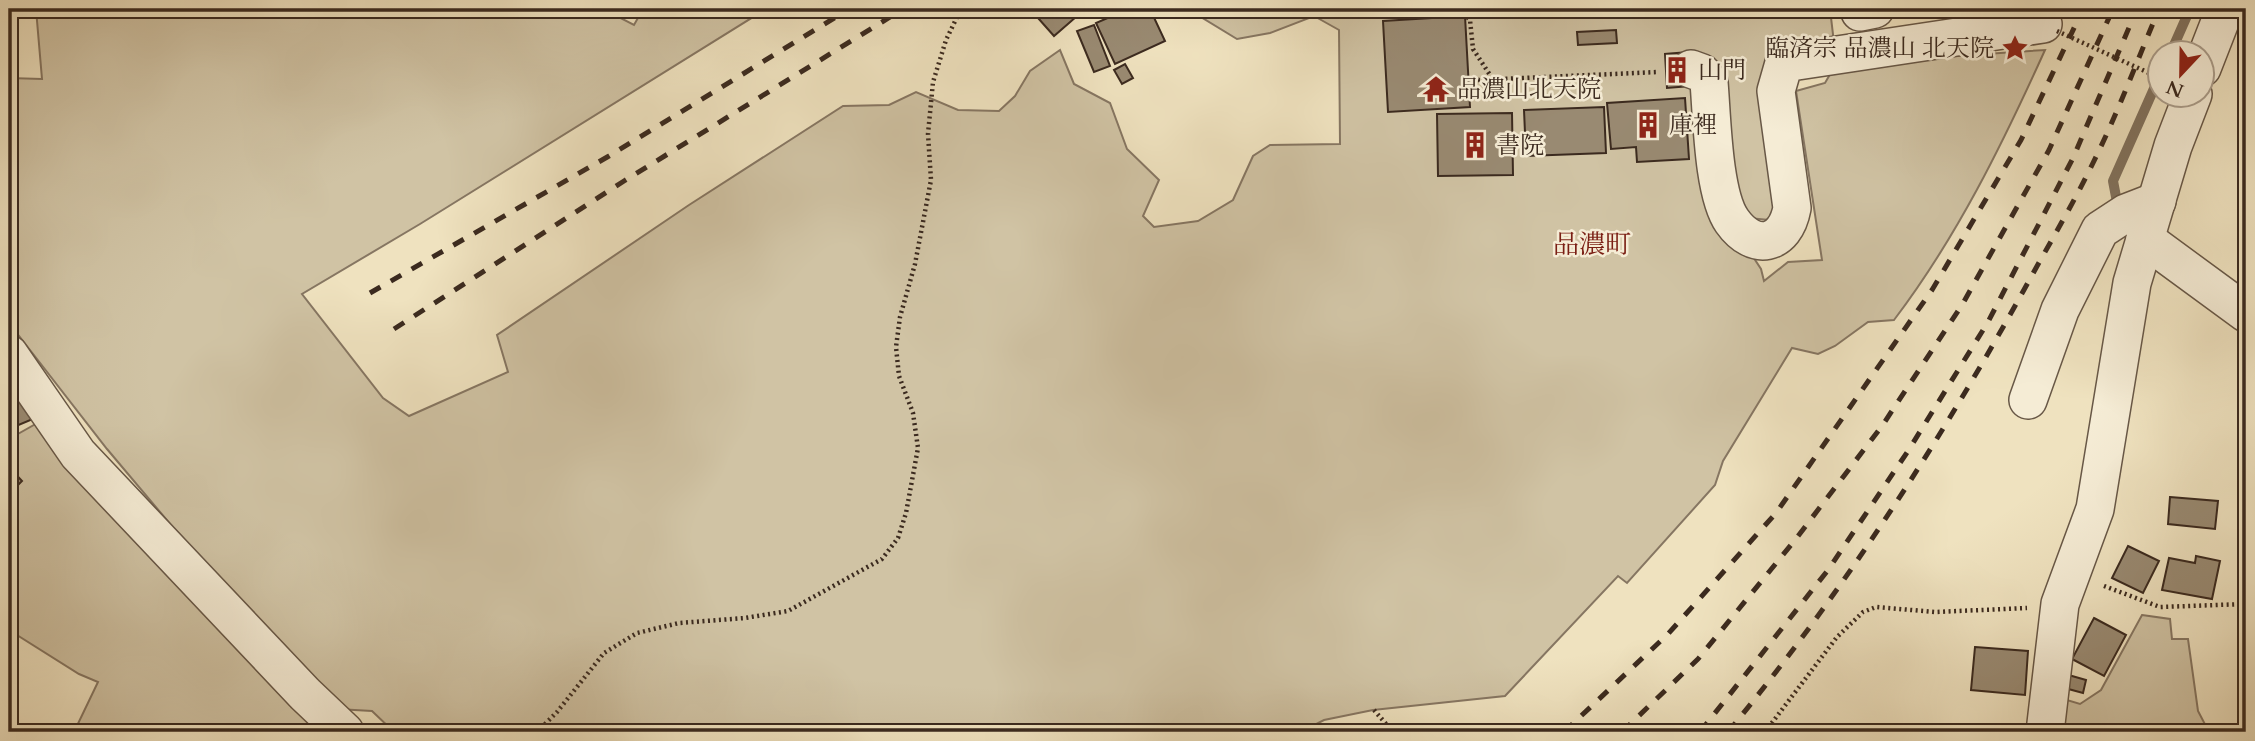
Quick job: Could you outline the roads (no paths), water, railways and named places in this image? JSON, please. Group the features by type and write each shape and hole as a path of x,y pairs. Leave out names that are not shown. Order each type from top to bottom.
{"street":[{"path":"2214,38 2225,9"},
{"path":"1691,69 1702,73 1709,82 1721,200 1731,220 1744,234 1756,240 1771,240 1782,234 1790,223 1792,208 1776,91 1784,62 2046,27"},
{"path":"2045,732 2066,589 2095,509 2132,283 2173,146 2188,108"},
{"path":"2028,400 2060,310 2100,230 2126,213 2157,201"},
{"path":"2145,239 2246,313"},
{"path":"9,354 78,454 305,695 345,732"}],"waterway":[{"path":"2177,38 2190,9"},
{"path":"2117,202 2113,181 2146,107"}],"railway":[{"path":"370,293 609,156 849,9"},
{"path":"394,329 624,181 903,9"},
{"path":"1564,732 1668,634 1776,513 1932,290 2021,140 2083,9"},
{"path":"1622,732 1698,659 1795,540 1882,426 1962,305 2049,150 2113,9"},
{"path":"1700,732 1828,570 1908,451 1988,322 2073,158 2137,9"},
{"path":"1728,732 1854,565 1931,449 1967,389 2085,178 2159,9"}],"place":[{"name":"臨済宗 品濃山 北天院","path":"2015,48"},
{"name":"山門","path":"1677,70"},
{"name":"品濃山北天院","path":"1436,89"},
{"name":"庫裡","path":"1648,125"},
{"name":"書院","path":"1475,145"}],"district":[{"name":"品濃町","path":"1592,244"}]}
